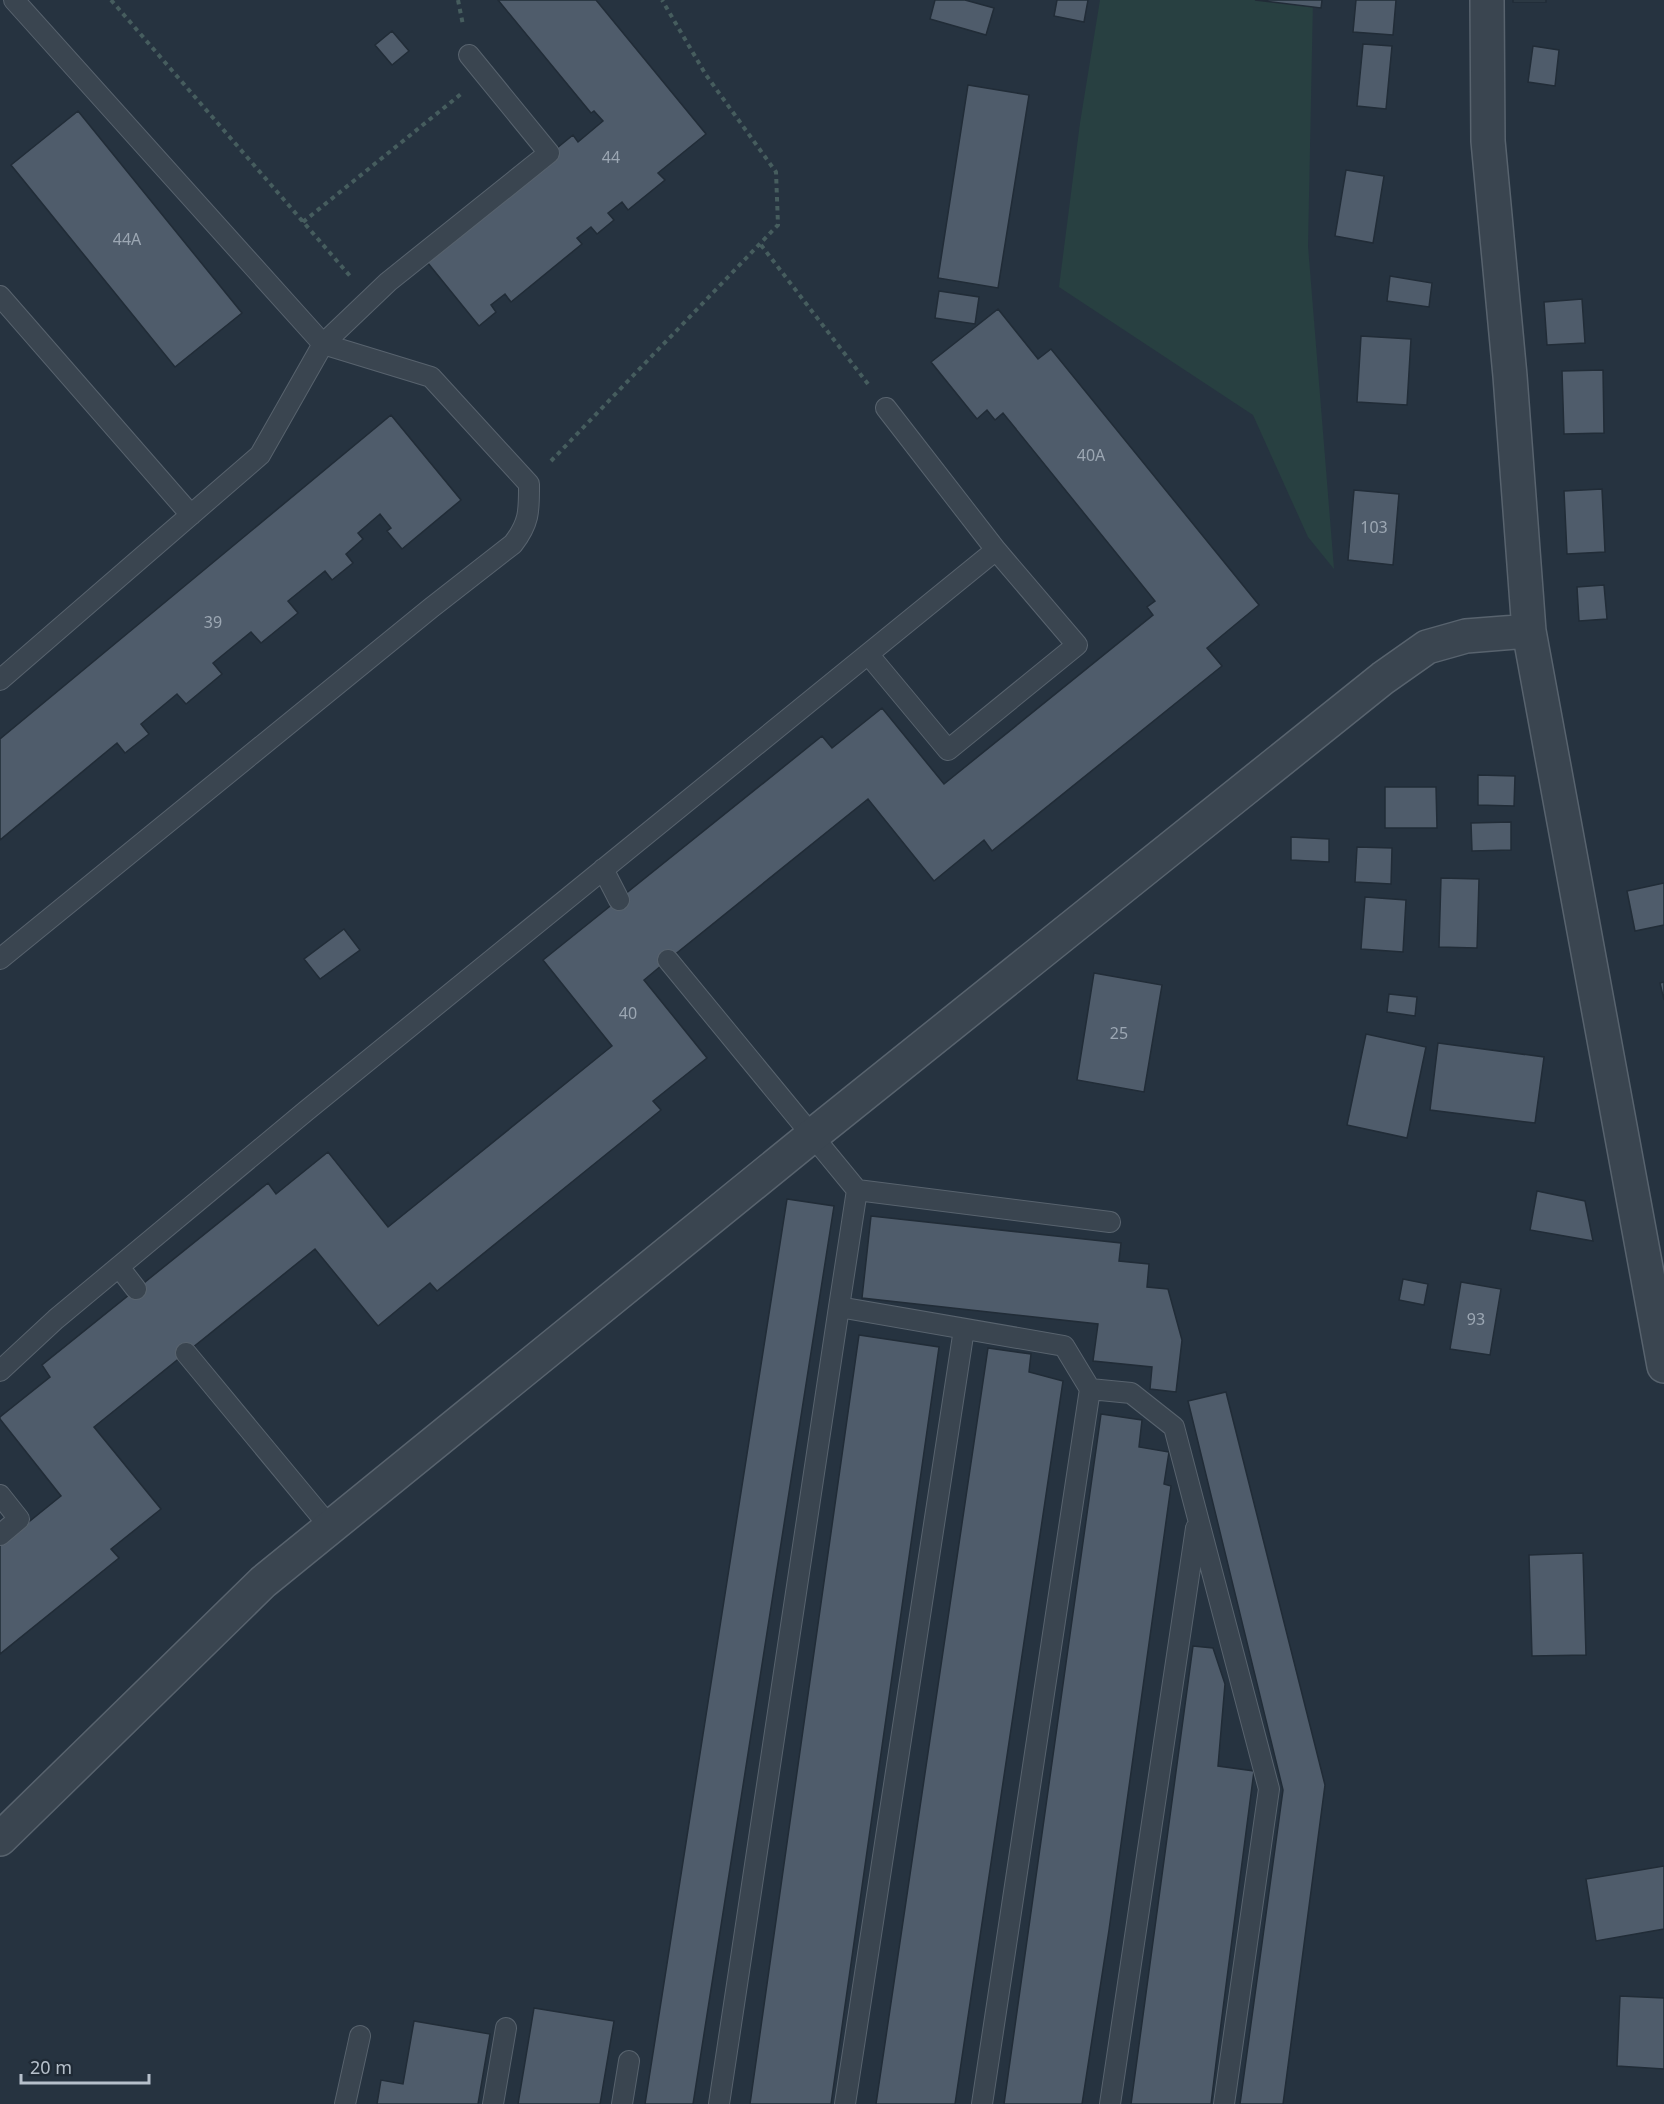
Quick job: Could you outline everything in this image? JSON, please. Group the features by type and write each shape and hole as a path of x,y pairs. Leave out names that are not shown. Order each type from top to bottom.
{"street":[{"path":"1487,0 1488,141 1510,376 1529,631 1664,1366"},
{"path":"0,1839 263,1582 1391,672 1426,647 1456,638 1529,631"}],"lane":[{"path":"0,959 431,608 513,544 529,517 529,484 431,377 323,344 14,0"},
{"path":"0,680 260,455 323,344 370,299 549,153 469,55"},
{"path":"0,296 192,514"},
{"path":"868,654 948,750 1077,645 996,550 886,408"},
{"path":"0,1371 56,1319 315,1104 996,550"},
{"path":"603,869 619,900"},
{"path":"668,960 857,1190 1110,1222"},
{"path":"719,2104 857,1190"},
{"path":"119,1267 136,1289"},
{"path":"839,1307 1064,1346 1090,1389 982,2104"},
{"path":"845,2104 964,1329"},
{"path":"186,1353 330,1527"},
{"path":"1090,1389 1131,1393 1174,1427 1269,1789 1224,2104"},
{"path":"0,1495 19,1519 0,1535"},
{"path":"1110,2104 1198,1518"},
{"path":"494,2104 506,2028"},
{"path":"345,2104 360,2036"},
{"path":"622,2104 629,2061"}],"path":[{"path":"111,0 370,299"},
{"path":"529,484 778,225 776,172 706,75 662,0"},
{"path":"303,222 485,74"},
{"path":"761,244 886,408"}],"green space":[{"path":"1100,0 1313,0 1308,246 1334,569 1308,537 1253,415 1059,287 1080,123"}],"building":[{"path":"498,0 596,0 706,134 658,173 665,180 628,210 622,202 608,213 614,220 597,234 591,227 577,238 582,244 511,302 505,294 491,305 496,312 479,326 423,257 573,135 578,142 603,121 594,111 591,113"},
{"path":"935,0 965,0 994,8 986,35 930,19"},
{"path":"1057,0 1088,0 1084,22 1054,16"},
{"path":"1255,0 1322,0 1321,8"},
{"path":"1356,0 1396,0 1393,35 1353,32"},
{"path":"1513,0 1546,0 1546,2 1513,2"},
{"path":"392,31 409,51 392,65 375,45"},
{"path":"1363,44 1392,46 1386,109 1357,106"},
{"path":"1533,46 1559,50 1555,86 1528,82"},
{"path":"968,85 1029,95 998,288 938,278"},
{"path":"78,111 242,313 175,367 11,165"},
{"path":"1346,170 1384,176 1373,243 1335,236"},
{"path":"1390,276 1432,283 1429,307 1387,301"},
{"path":"939,291 979,297 975,324 935,318"},
{"path":"1582,299 1585,343 1547,345 1544,302"},
{"path":"998,309 1038,359 1051,349 1259,605 1207,648 1222,666 992,851 984,840 934,881 868,799 668,960 644,980 707,1058 653,1101 661,1110 437,1291 430,1283 378,1326 315,1249 94,1427 161,1509 111,1549 119,1558 0,1654 0,1545 61,1496 0,1419 50,1377 42,1365 268,1183 276,1194 328,1152 388,1227 612,1046 543,960 822,736 832,748 882,708 944,784 1153,615 1147,607 1155,601 1003,413 995,420 987,410 977,419 931,362"},
{"path":"1361,336 1411,339 1407,405 1357,402"},
{"path":"1603,370 1604,433 1564,434 1562,371"},
{"path":"391,415 461,500 402,549 387,531 391,528 380,514 358,533 363,539 346,554 353,563 332,580 325,571 288,601 298,613 261,643 251,632 213,663 222,674 186,704 177,694 141,724 149,734 125,753 117,743 0,840 0,739"},
{"path":"1602,489 1605,552 1567,554 1564,491"},
{"path":"1354,490 1399,494 1393,565 1348,560"},
{"path":"1604,585 1607,619 1579,621 1577,587"},
{"path":"1478,775 1515,776 1514,806 1478,805"},
{"path":"1385,787 1436,787 1437,828 1385,828"},
{"path":"1511,822 1511,850 1472,851 1471,823"},
{"path":"1291,837 1329,839 1329,862 1291,860"},
{"path":"1357,847 1392,848 1391,884 1355,882"},
{"path":"1441,878 1479,879 1477,948 1439,947"},
{"path":"1664,883 1664,925 1635,931 1627,891"},
{"path":"1365,897 1406,900 1403,952 1361,949"},
{"path":"344,929 360,950 320,979 304,959"},
{"path":"1094,973 1162,985 1144,1092 1077,1080"},
{"path":"1664,982 1664,1000 1660,983"},
{"path":"1389,994 1417,997 1415,1016 1387,1012"},
{"path":"1366,1034 1426,1047 1407,1138 1347,1125"},
{"path":"1438,1043 1544,1057 1535,1123 1430,1110"},
{"path":"1537,1191 1585,1201 1593,1241 1530,1230"},
{"path":"787,1199 834,1206 693,2104 645,2104"},
{"path":"871,1216 1121,1243 1119,1261 1149,1264 1147,1287 1168,1289 1182,1340 1176,1392 1150,1389 1152,1367 1093,1361 1098,1324 862,1298"},
{"path":"1403,1279 1428,1284 1424,1305 1399,1300"},
{"path":"1461,1282 1501,1289 1490,1355 1450,1349"},
{"path":"859,1335 939,1347 831,2104 750,2104"},
{"path":"988,1348 1031,1354 1029,1372 1063,1381 955,2104 876,2104"},
{"path":"1226,1392 1325,1785 1283,2104 1240,2104 1283,1790 1188,1401"},
{"path":"1101,1414 1142,1420 1139,1447 1169,1452 1164,1484 1171,1486 1109,1930 1082,2104 1004,2104"},
{"path":"1583,1553 1586,1655 1532,1656 1529,1555"},
{"path":"1193,1646 1213,1648 1225,1684 1218,1766 1254,1771 1211,2104 1131,2104"},
{"path":"1664,1866 1664,1929 1596,1941 1586,1879"},
{"path":"1620,1996 1664,1998 1664,2069 1617,2066"},
{"path":"534,2008 614,2021 600,2104 518,2104"},
{"path":"414,2021 490,2034 478,2104 377,2104 381,2080 403,2084"}]}
